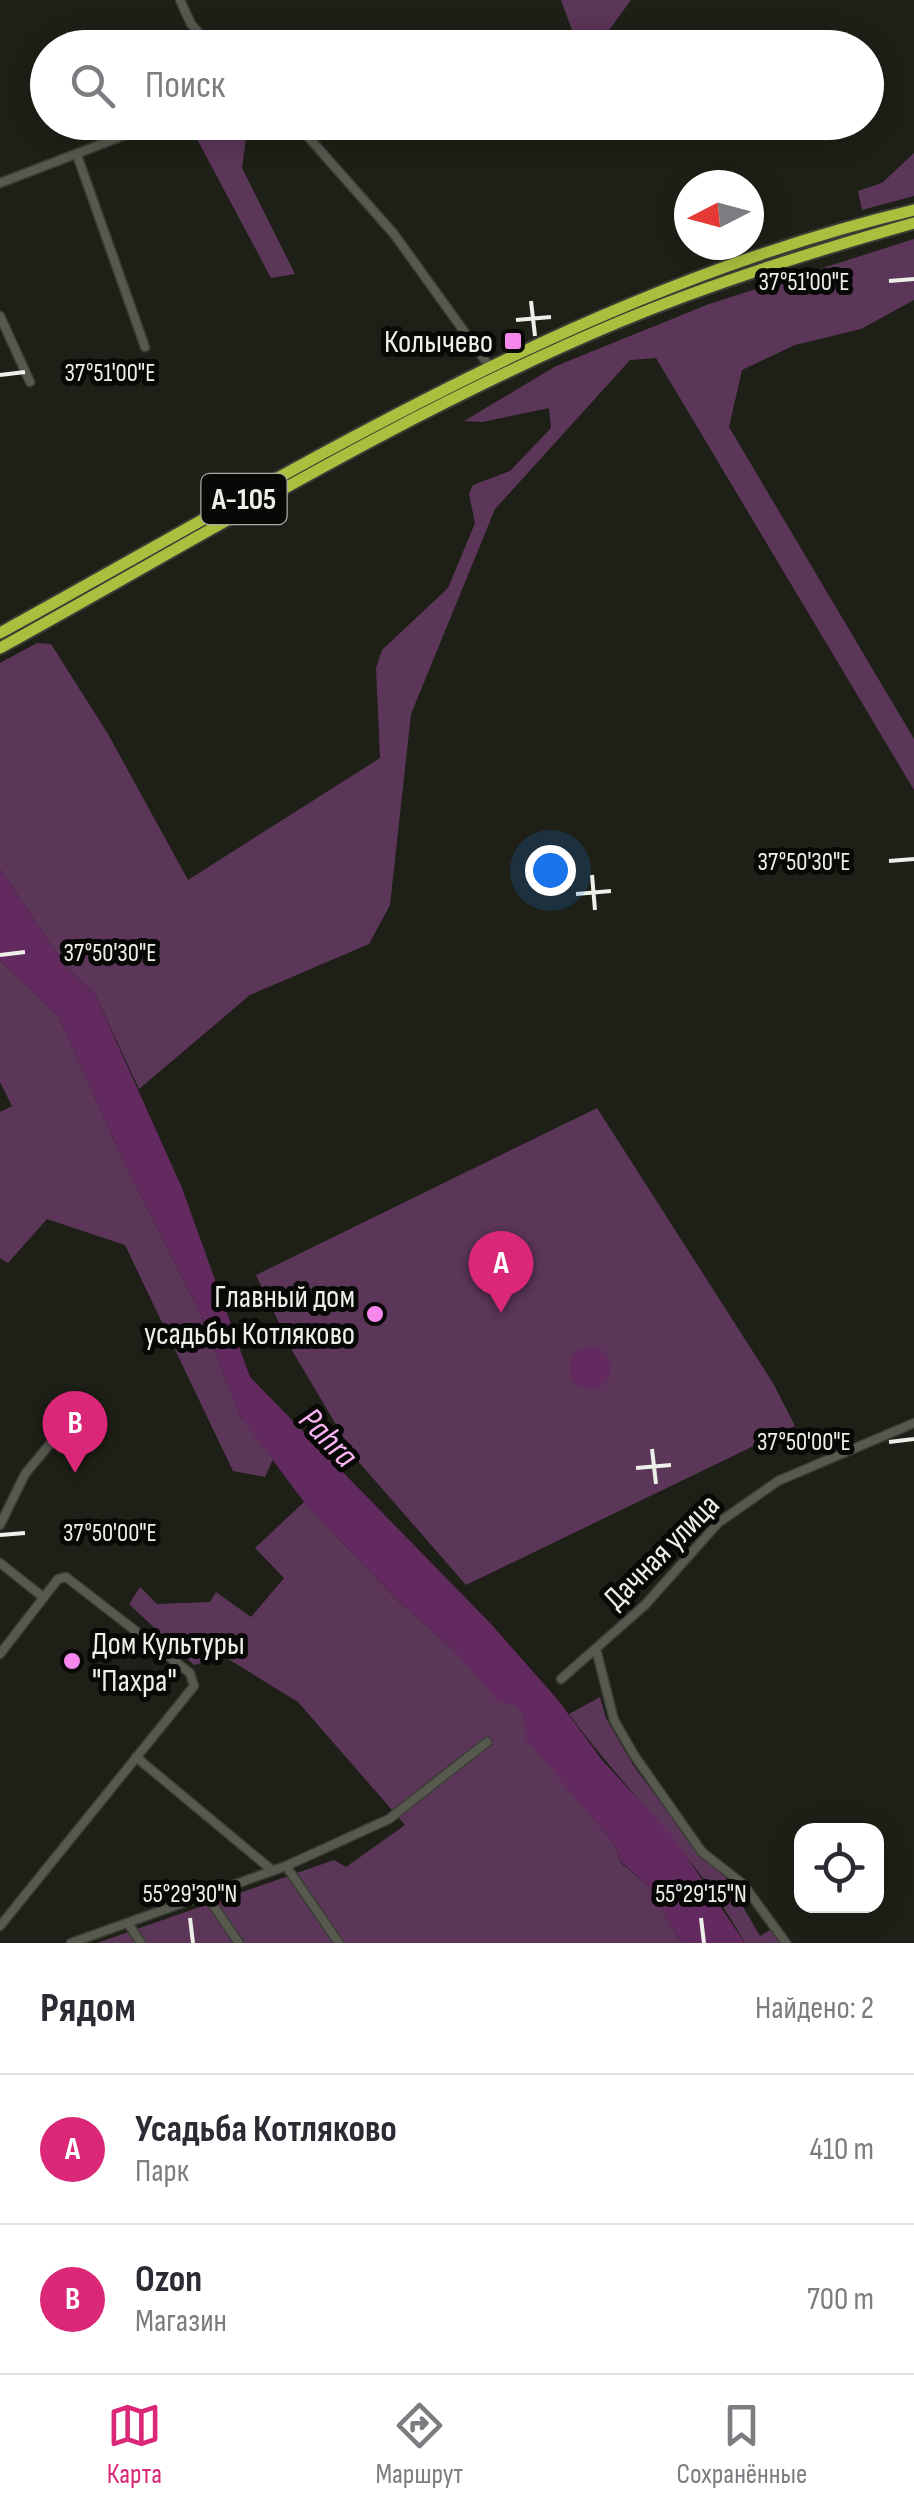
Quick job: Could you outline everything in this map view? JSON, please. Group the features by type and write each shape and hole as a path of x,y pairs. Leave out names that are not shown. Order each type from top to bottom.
{"highway":[{"name":"А-105","path":"0,633 488,366 696,279 914,210"},
{"name":"А-105","path":"0,648 403,426 546,355 700,291 914,223"}],"street":[{"path":"180,0 196,30"},
{"path":"0,183 114,140"},
{"path":"310,140 394,234 488,366"},
{"path":"77,155 144,347"},
{"path":"0,316 30,382"},
{"name":"Дачная улица","path":"561,1679 645,1605 718,1523 778,1481 914,1423"},
{"path":"0,1525 25,1474 60,1432"},
{"path":"0,1563 43,1597"},
{"path":"0,1654 58,1579 75,1582 190,1674 194,1686 0,1926"},
{"path":"596,1649 614,1720 628,1745 702,1852 743,1884 786,1943"},
{"path":"71,1943 286,1866 389,1819 487,1742"},
{"path":"136,1757 273,1871"},
{"path":"286,1866 340,1943"},
{"path":"206,1894 239,1943"},
{"path":"128,1923 141,1943"}],"shaded area":[{"path":"561,0 631,0 609,30 572,30"},
{"path":"246,140 242,168 295,274 271,278 198,141"},
{"path":"914,153 914,196 862,210 858,191 882,183"},
{"path":"914,239 914,300 861,329 795,345 742,370 729,427 914,739 914,790 656,358 630,360 495,509 411,714 390,905 369,944 250,995 139,1089 95,994 66,967 0,869 0,663 37,643 51,644 108,734 188,880 380,758 376,668 382,650 448,588 475,523 469,494 473,485 510,471 551,428 549,408 482,422 464,421 556,366 709,304"},
{"path":"0,869 66,967 95,994 182,1188 250,1377 492,1625 558,1700 602,1760 673,1837 745,1943 681,1943 649,1886 621,1862 615,1845 526,1739 524,1717 516,1705 499,1702 452,1648 397,1600 304,1502 240,1416 198,1308 125,1165 59,1017 0,960"},
{"path":"0,960 59,1017 125,1165 198,1308 240,1416 273,1459 265,1477 233,1471 125,1245 47,1219 8,1263 0,1258 0,1112 12,1106 0,1082"},
{"path":"597,1108 773,1383 795,1426 466,1585 357,1460 293,1352 256,1275"},
{"path":"590,1347 605,1353 611,1368 605,1383 590,1389 575,1383 569,1368 575,1353"},
{"path":"304,1502 397,1600 516,1704 524,1717 527,1739 615,1845 621,1863 649,1886 681,1943 97,1943 334,1860 346,1867 405,1825 298,1702 225,1657 194,1665 129,1604 140,1587 157,1604 210,1602 216,1592 251,1617 284,1578 255,1548"},
{"path":"600,1697 606,1718 633,1765 703,1859 725,1876 760,1936 772,1929 783,1943 745,1943 684,1853 569,1714"}],"place":[{"name":"Колычево","path":"513,341"},
{"name":"Усадьба Котляково","path":"501,1313"},
{"name":"Главный дом усадьбы Котляково","path":"375,1314"},
{"name":"Ozon","path":"75,1473"},
{"name":"Дом Культуры \"Пахра\"","path":"72,1661"}],"water label":[{"name":"Pahra","path":"329,1437"}]}
